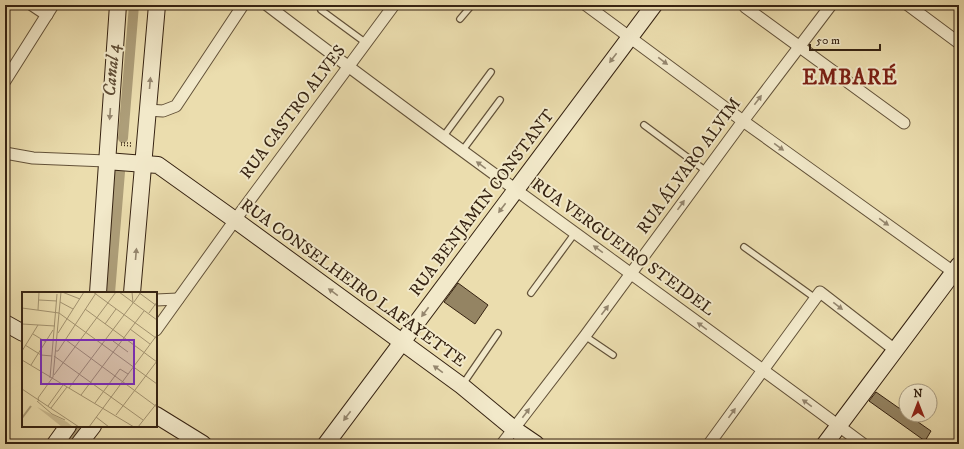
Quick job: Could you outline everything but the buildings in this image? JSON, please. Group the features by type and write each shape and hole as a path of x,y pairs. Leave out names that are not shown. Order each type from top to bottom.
{"main road":[{"path":"98,292 111,161 108,142 118,5"},
{"path":"136,291 139,163 145,144 158,5"},
{"name":"RUA BENJAMIN CONSTANT","path":"326,444 654,5"},
{"name":"RUA CONSELHEIRO LAFAYETTE","path":"111,161 158,166 235,220 462,386 514,429 536,444"},
{"path":"825,444 895,350 957,271"},
{"path":"5,323 22,333"},
{"path":"157,416 202,444"},
{"path":"55,444 67,427"},
{"path":"79,444 92,427"}],"street":[{"path":"5,81 50,10 32,5"},
{"path":"147,110 163,110 176,106 243,5"},
{"name":"RUA VERGUEIRO STEIDEL","path":"267,5 462,151 863,444"},
{"name":"RUA CASTRO ALVES","path":"157,329 235,220 394,5"},
{"path":"586,5 743,121 957,271"},
{"name":"RUA ÁLVARO ALVIM","path":"502,444 585,336 743,121 831,5"},
{"path":"908,5 959,43"},
{"path":"745,7 904,123"},
{"path":"5,153 33,158 111,161"},
{"path":"709,444 820,292 895,350"},
{"path":"157,300 178,299"}],"lane":[{"path":"460,19 472,5"},
{"path":"321,10 366,44"},
{"path":"443,137 491,72"},
{"path":"462,151 500,100"},
{"path":"644,125 706,171"},
{"path":"531,293 575,233"},
{"path":"744,247 816,298"},
{"path":"462,386 498,333"},
{"path":"585,336 613,355"}],"path":[{"path":"108,142 145,144"}],"waterway":[{"name":"Canal 4","path":"123,138 134,5"},
{"name":"Canal 4","path":"110,292 120,172"},
{"name":"Canal 4","path":"68,444 80,427"}],"district":[{"name":"EMBARÉ","path":"850,78"}]}
